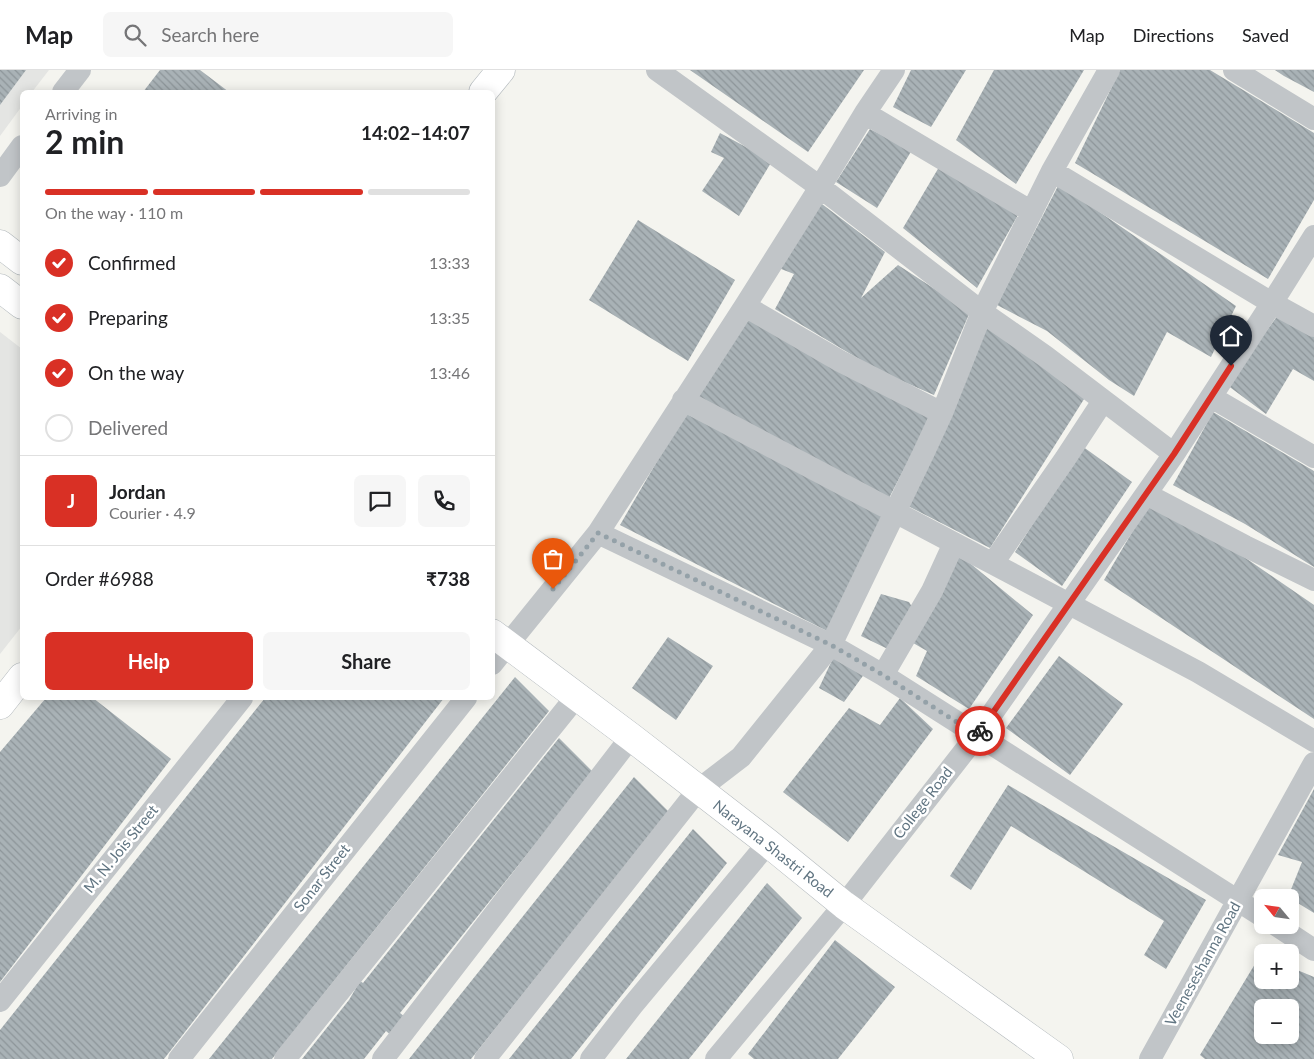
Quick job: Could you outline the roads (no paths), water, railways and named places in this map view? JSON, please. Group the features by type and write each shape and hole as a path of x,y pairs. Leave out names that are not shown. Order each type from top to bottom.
{"street":[{"path":"65,90 80,70"},
{"path":"485,90 501,70"},
{"path":"657,70 820,187 982,312 1045,356 1174,454"},
{"path":"498,647 598,533 745,306 865,113 894,70"},
{"path":"485,1059 698,790 741,757 831,645 942,413 982,312 1052,171 1109,70"},
{"path":"1234,70 1314,119"},
{"path":"865,113 1032,212"},
{"path":"0,176 20,149"},
{"path":"1052,171 1272,304 1314,326"},
{"name":"College Road","path":"716,1059 844,905 977,735 1174,454 1314,236"},
{"path":"0,244 20,259"},
{"path":"0,288 20,303"},
{"path":"745,306 840,361 942,413"},
{"path":"1211,397 1314,457"},
{"path":"683,400 1198,672 1314,741"},
{"path":"992,563 1103,401"},
{"path":"1146,494 1314,580"},
{"path":"598,533 831,645 883,675 1254,911"},
{"path":"883,675 932,591 954,543"},
{"name":"Narayana Shastri Road","path":"498,647 576,697 631,737 768,843 844,905 1058,1059"},
{"path":"0,705 20,680"},
{"path":"285,1059 576,697"},
{"name":"M. N. Jois Street","path":"0,1001 240,700"},
{"name":"Sonar Street","path":"179,1059 464,700"},
{"path":"383,1059 631,737"},
{"name":"Veeneseshanna Road","path":"1150,1059 1314,764"},
{"path":"591,1059 632,1006 768,843"},
{"path":"1290,934 1314,950"}]}
